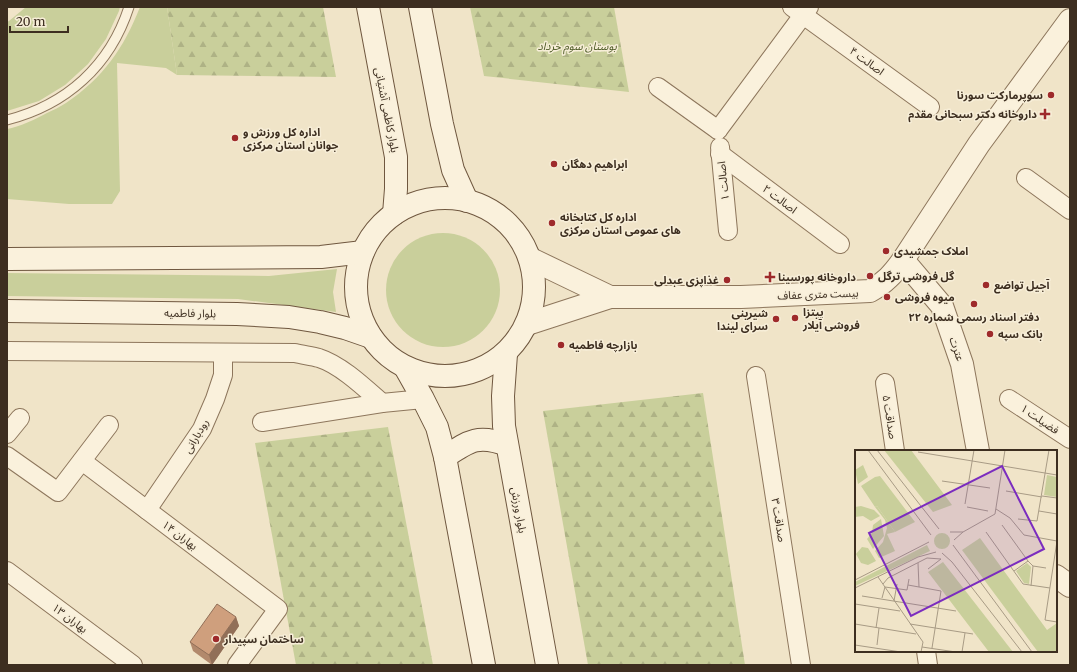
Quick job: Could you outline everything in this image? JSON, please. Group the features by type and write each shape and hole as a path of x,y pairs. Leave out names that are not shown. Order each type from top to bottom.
{"main road":[{"name":"بلوار کاظمی آشتیانی","path":"368,7 396,157 394,214"},
{"path":"420,7 444,132 453,170 467,201"},
{"name":"بیست متری عفاف","path":"527,324 610,297 741,297 870,291 889,278 903,260 979,144 1070,20"},
{"path":"448,198 467,201 484,207 500,216 513,228 523,243 531,259 534,275 535,292 533,308 527,324 518,340 506,354 492,364 475,372 458,376 440,377 422,374 405,367 392,359 371,337 363,321 358,304 356,286 358,269 363,252 374,233 394,214 411,205 429,199 448,198"},
{"path":"7,259 320,257 363,252"},
{"path":"531,259 610,297"},
{"name":"عترت","path":"903,260 942,306 962,364 978,450"},
{"name":"بلوار فاطمیه","path":"7,311 237,314 290,317 345,328 371,337"},
{"name":"بلوار ورزش","path":"506,354 503,414 507,445 547,665"},
{"path":"405,367 437,427 445,457 484,665"},
{"path":"445,457 461,446 475,440 493,440 507,445"},
{"path":"1057,577 1070,586"}],"street":[{"name":"اصالت ۴","path":"802,10 930,107"},
{"path":"658,87 718,130 802,10"},
{"name":"اصالت ۱","path":"718,130 728,231"},
{"name":"اصالت ۲","path":"720,154 840,244"},
{"path":"1026,178 1070,210"},
{"path":"7,351 295,353 320,358 334,366 356,380 382,403"},
{"name":"رودبارانی","path":"146,510 202,429 215,399 223,375 223,353"},
{"name":"صداقت ۳","path":"756,376 801,665"},
{"name":"صداقت ۵","path":"885,383 895,450"},
{"path":"262,422 382,403 423,399"},
{"name":"فضیلت ۱","path":"1009,399 1070,439"},
{"path":"7,434 20,418"},
{"path":"7,456 58,492 109,425"},
{"name":"بهاران ۱۴","path":"82,462 278,609 237,665"},
{"name":"بهاران ۱۳","path":"7,571 133,665"},
{"path":"926,652 928,665"}],"lane":[{"path":"7,120 51,104 74,88 95,68 112,46 129,7"}],"green space":[{"path":"26,7 120,7 106,39 88,64 65,85 39,101 7,111 7,22"},
{"path":"140,7 167,7 177,75 166,68 117,63 120,191 112,204 69,204 7,199 7,129 38,118 61,106 91,83 111,61 119,49 134,22"},
{"path":"167,7 323,7 336,77 177,75"},
{"name":"بوستان سوم خرداد","path":"470,7 614,7 629,92 484,76"},
{"path":"443,233 465,237 475,242 491,258 496,268 500,290 496,312 491,322 475,338 465,343 443,347 421,343 411,338 395,322 390,312 386,290 390,268 395,258 411,242 421,237"},
{"path":"337,269 333,292 336,312 238,299 7,296 7,273 269,276"},
{"path":"703,393 745,665 588,665 543,411"},
{"path":"388,427 433,665 296,665 255,443"}],"building":[{"path":"217,604 236,617 209,655 190,642"}],"place":[{"name":"سوپرمارکت سورنا","path":"1051,95"},
{"name":"داروخانه دکتر سبحانی مقدم","path":"1045,114"},
{"name":"اداره کل ورزش و جوانان استان مرکزی","path":"235,138"},
{"name":"ابراهیم دهگان","path":"554,164"},
{"name":"اداره کل کتابخانه های عمومی استان مرکزی","path":"552,223"},
{"name":"املاک جمشیدی","path":"886,251"},
{"name":"گل فروشی ترگل","path":"870,276"},
{"name":"داروخانه پورسینا","path":"770,277"},
{"name":"غذاپزی عبدلی","path":"727,280"},
{"name":"آجیل تواضع","path":"986,285"},
{"name":"میوه فروشی","path":"887,297"},
{"name":"دفتر اسناد رسمی شماره ۲۲","path":"974,304"},
{"name":"پیتزا فروشی آیلار","path":"795,318"},
{"name":"شیرینی سرای لیندا","path":"776,319"},
{"name":"بانک سپه","path":"990,334"},
{"name":"بازارچه فاطمیه","path":"561,345"},
{"name":"ساختمان سپیدار","path":"216,639"}]}
